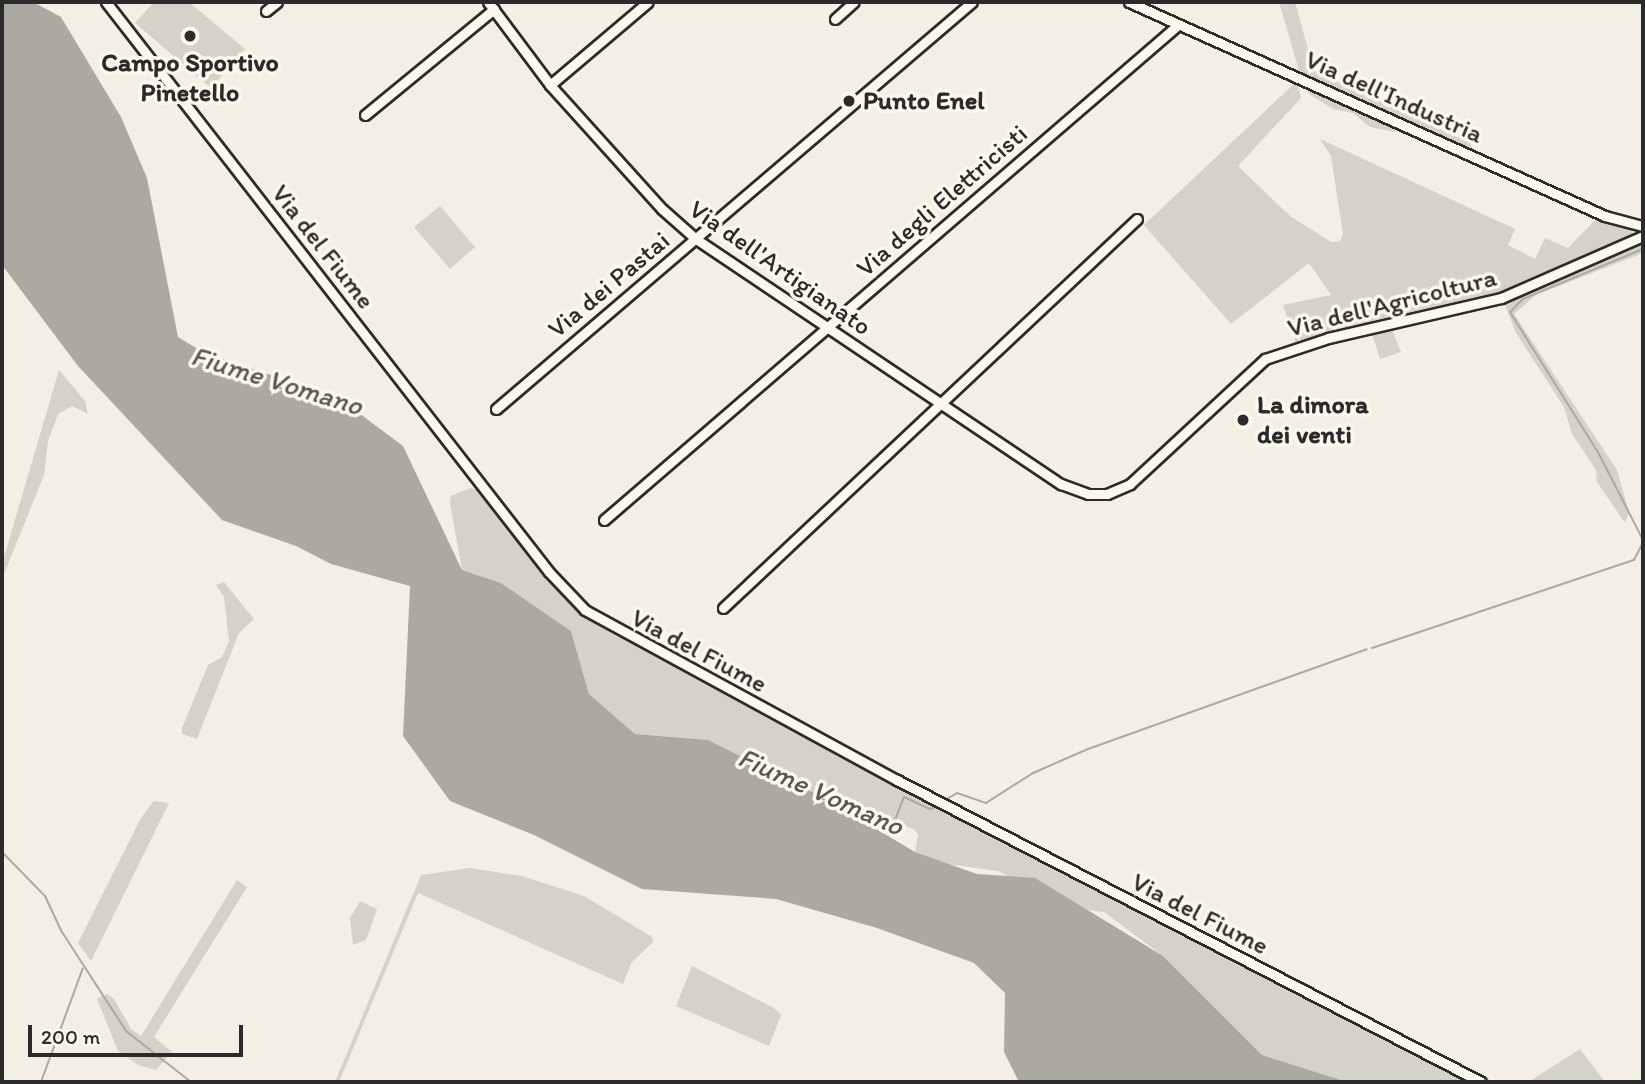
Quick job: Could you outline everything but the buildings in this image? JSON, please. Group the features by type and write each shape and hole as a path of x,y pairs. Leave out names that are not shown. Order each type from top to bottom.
{"street":[{"name":"Via del Fiume","path":"106,2 549,572 585,610 876,769 1481,1082"},
{"path":"266,11 277,2"},
{"path":"550,85 648,2"},
{"path":"835,19 854,2"},
{"name":"Via dei Pastai","path":"496,409 972,2"},
{"name":"Via dell'Industria","path":"1129,2 1605,216 1643,226"},
{"path":"365,115 491,5"},
{"name":"Via dell'Artigianato","path":"491,5 550,85 662,209 696,239 1061,484 1088,494 1107,494"},
{"name":"Via degli Elettricisti","path":"604,520 1179,24"},
{"path":"723,608 943,405 1137,219"},
{"name":"Via dell'Agricoltura","path":"1107,494 1130,484 1265,359 1328,338 1501,298 1643,236"}],"shaded area":[{"name":"Campo Sportivo Pinetello","path":"154,2 189,2 245,49 211,88 135,23"},
{"path":"1279,2 1295,2 1314,71 1470,143 1473,150 1300,74"},
{"path":"1297,81 1301,98 1238,166 1290,216 1331,242 1340,241 1343,234 1331,156 1320,139 1515,229 1508,245 1535,259 1545,238 1568,248 1596,219 1630,229 1634,235 1501,294 1296,343 1283,305 1331,295 1309,263 1231,324 1144,225"},
{"path":"1306,86 1401,128 1394,132 1370,127 1353,113 1333,109 1309,94"},
{"path":"440,206 475,247 450,269 414,227"},
{"path":"1643,241 1643,253 1536,295 1514,314 1617,470 1629,512 1625,523 1597,482 1596,470 1572,434 1564,407 1516,333 1503,300"},
{"path":"1391,327 1401,352 1380,359 1371,330"},
{"path":"59,370 85,401 88,414 72,406 58,414 48,441 44,475 2,579 2,564"},
{"path":"470,488 481,491 556,585 606,628 1471,1082 1347,1082 1262,1055 1163,956 1104,912 1077,909 998,871 947,864 915,852 918,835 914,829 884,818 868,824 708,740 635,734 589,694 571,631 501,583 462,570 450,503 451,496"},
{"path":"224,582 254,619 239,633 197,739 182,734 182,728 208,665 222,657 229,641 224,597 216,585"},
{"path":"154,801 169,803 91,961 78,943 141,818"},
{"path":"470,868 522,876 584,896 652,937 653,942 631,963 623,984 418,893 339,1082 335,1082 421,875"},
{"path":"237,880 247,887 154,1037 172,1052 156,1070 138,1065 118,1051 97,999 107,994 114,999 131,1029 141,1036"},
{"path":"360,901 377,909 366,940 353,945 350,918"},
{"path":"692,966 774,1008 781,1015 769,1046 676,1006"},
{"path":"1580,1049 1605,1082 1528,1082 1533,1079"}],"water":[{"name":"Fiume Vomano","path":"2,2 33,2 61,17 121,117 147,178 178,337 201,351 340,399 403,446 462,570 501,583 571,631 589,694 635,734 708,740 824,798 915,852 977,874 1035,878 1163,956 1262,1055 1347,1082 1019,1082 1004,1052 1005,993 974,963 877,928 776,899 642,889 534,835 450,801 403,736 410,586 331,564 296,546 222,520 78,366 2,265"}],"waterway":[{"path":"1643,249 1523,299 1510,312 1599,454 1643,540"},
{"path":"1372,648 1634,560 1643,542"},
{"path":"945,800 957,793 986,803 1033,773 1088,749 1367,649"},
{"name":"Fiume Vomano","path":"888,838 904,797 930,809 936,807"},
{"path":"2,852 45,896 62,932 126,1031 191,1082"},
{"path":"41,1082 83,968"}],"place":[{"name":"Campo Sportivo Pinetello","path":"190,36"},
{"name":"Punto Enel","path":"849,101"},
{"name":"La dimora dei venti","path":"1243,420"}]}
